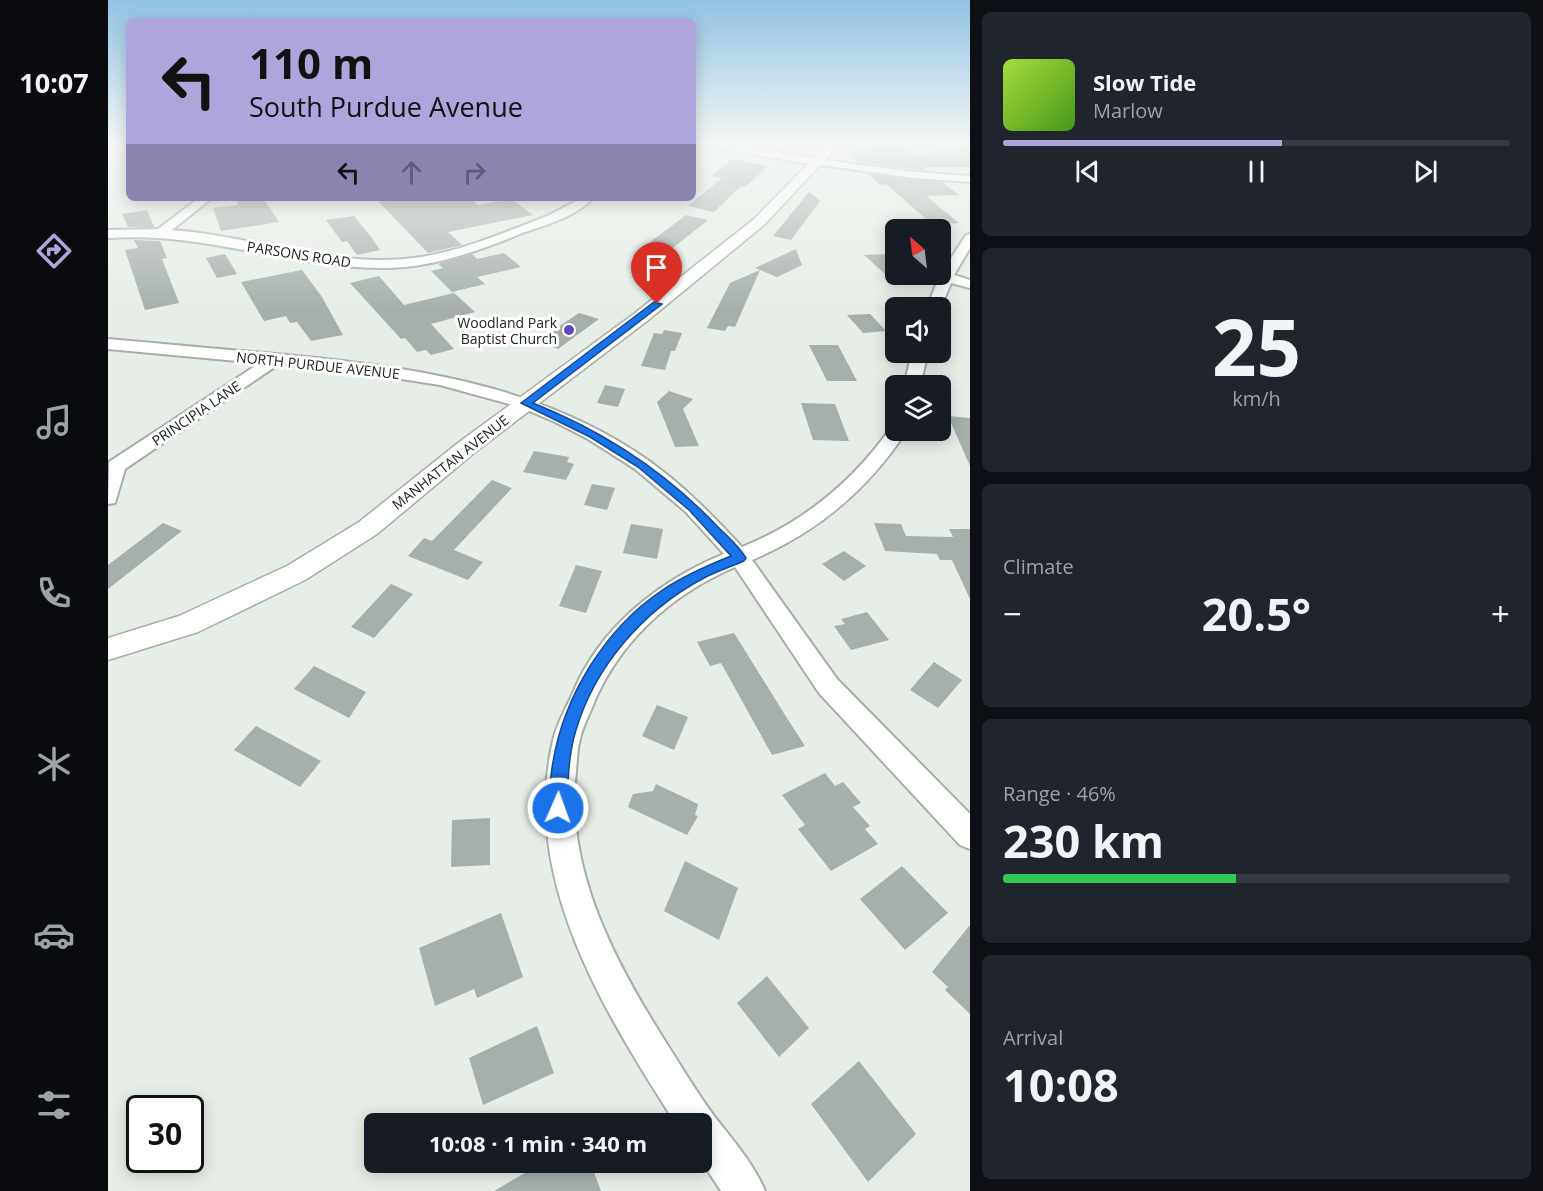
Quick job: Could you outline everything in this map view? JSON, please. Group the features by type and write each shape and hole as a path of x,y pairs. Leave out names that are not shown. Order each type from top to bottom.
{"street":[{"name":"MANHATTAN AVENUE","path":"108,649 188,624 296,573 368,528 526,403 641,317 759,222 782,199"},
{"path":"161,233 202,201"},
{"name":"PARSONS ROAD","path":"108,234 161,233 206,238 318,259 355,263 401,263 466,251 542,221 582,201"},
{"path":"951,269 970,238"},
{"path":"951,278 970,284"},
{"name":"NORTH PURDUE AVENUE","path":"108,344 350,366 441,380 526,403 594,435 642,465 693,507 740,558 828,686 970,835"},
{"name":"PRINCIPIA LANE","path":"108,498 112,469 276,359"},
{"path":"691,1113 618,996 584,922 561,848 558,793 567,732 578,701 600,663 629,627 664,596 698,575 777,540 812,519 847,492 870,469 890,441"},
{"path":"712,1144 745,1191"}],"building":[{"path":"696,199 728,199 714,212 688,206"},
{"path":"804,199 817,199 820,201 791,240 773,236"},
{"path":"903,199 929,199 959,223 951,224 951,219 926,219"},
{"path":"237,201 265,201 279,222 221,231 213,208 238,205"},
{"path":"378,201 473,201 478,205 514,201 533,215 448,232 462,245 428,253"},
{"path":"147,210 154,227 128,227 122,214"},
{"path":"686,215 708,220 669,251 645,246"},
{"path":"354,216 380,250 357,255 347,241 342,242 326,220"},
{"path":"134,240 160,241 167,258 162,259 179,303 145,310 125,250 138,248"},
{"path":"796,249 802,265 777,277 755,268"},
{"path":"504,253 521,267 477,277 485,284 452,292 431,271 443,268 438,264 472,254 477,259"},
{"path":"225,254 237,274 217,278 206,258"},
{"path":"885,254 885,274 864,255"},
{"path":"302,270 322,297 343,335 311,341 297,322 290,323 286,316 264,321 241,282"},
{"path":"760,270 735,327 728,326 725,331 707,328 730,283"},
{"path":"379,276 404,305 454,293 475,312 431,324 454,349 431,355 426,350 417,352 405,338 401,339 350,283"},
{"name":"Woodland Park Baptist Church","path":"579,313 599,319 558,349 537,341"},
{"path":"870,314 885,331 863,333 847,315"},
{"path":"664,330 682,333 675,351 671,351 665,370 641,366 654,333 662,334"},
{"path":"809,345 838,345 857,381 827,381"},
{"path":"605,385 625,389 618,407 597,403"},
{"path":"669,391 693,399 683,409 699,446 675,447 657,402"},
{"path":"801,403 835,404 849,441 813,440"},
{"path":"951,416 970,418 970,466 951,423"},
{"path":"534,451 569,457 567,462 574,464 566,480 523,472"},
{"path":"492,480 512,488 454,550 483,562 468,580 408,556 424,538 432,541"},
{"path":"592,484 615,488 607,510 584,505"},
{"path":"163,523 182,531 108,589 108,565"},
{"path":"874,523 901,524 906,536 953,537 949,529 970,529 970,599 952,560 940,560 937,554 885,551"},
{"path":"631,524 663,529 657,559 623,553"},
{"path":"844,551 866,566 844,581 822,564"},
{"path":"576,565 602,571 586,613 559,606"},
{"path":"391,584 413,594 374,638 351,627"},
{"path":"867,612 889,640 851,650 834,626 845,624 841,619"},
{"path":"734,633 805,746 772,755 721,663 710,666 697,642"},
{"path":"934,662 962,680 938,708 910,690"},
{"path":"314,666 366,692 349,718 294,689"},
{"path":"657,705 688,717 674,750 642,736"},
{"path":"256,726 321,761 300,787 234,750"},
{"path":"825,773 835,786 843,782 861,803 853,807 870,826 865,829 878,844 831,871 798,829 805,825 782,795"},
{"path":"656,784 698,804 695,815 698,816 687,835 628,807 633,794 653,791"},
{"path":"490,818 490,865 451,867 452,820"},
{"path":"685,861 738,888 719,940 664,911"},
{"path":"902,866 948,913 905,950 860,899"},
{"path":"501,913 523,977 477,998 474,989 435,1006 419,948"},
{"path":"970,925 970,1014 945,990 948,987 932,972"},
{"path":"767,976 809,1028 779,1057 737,1003"},
{"path":"537,1026 554,1073 483,1105 469,1058"},
{"path":"859,1061 916,1134 868,1182 811,1104"},
{"path":"525,1173 594,1173 601,1191 494,1191"}],"place":[{"name":"Woodland Park Baptist Church","path":"569,330"}],"route":[{"path":"558,808 561,763 567,732 578,701 600,663 629,627 664,596 698,575 740,558 693,507 642,465 594,435 526,403 657,304"}]}
